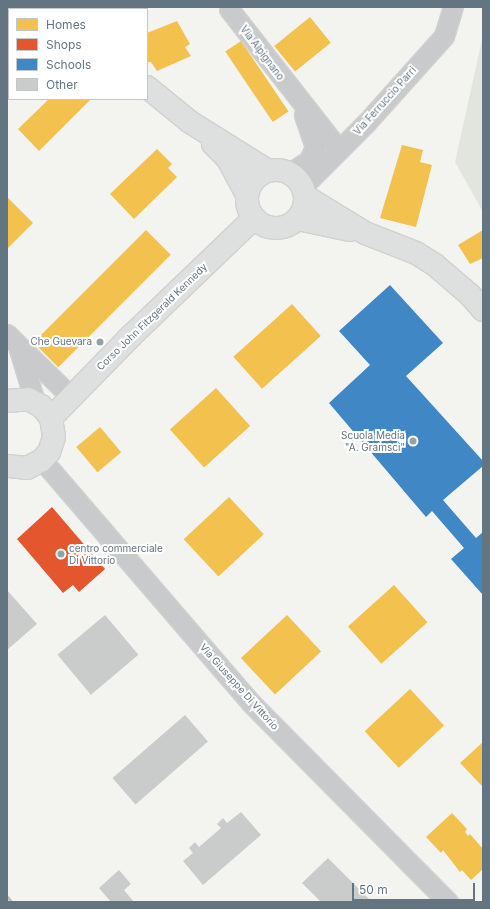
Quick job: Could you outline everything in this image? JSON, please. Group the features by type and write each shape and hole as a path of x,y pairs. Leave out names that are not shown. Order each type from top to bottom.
{"street":[{"name":"Via Ferruccio Parri","path":"300,185 339,150 444,36 453,7"},
{"name":"Via Alpignano","path":"229,9 296,97 339,150"},
{"path":"148,88 190,122 228,159 247,194"},
{"name":"Via Alpignano","path":"296,97 315,147 300,185"},
{"path":"190,122 268,171"},
{"path":"300,185 305,207 298,219 290,225 276,228 264,226 254,218 247,205 247,194 254,180 268,171 278,170 300,185 365,233"},
{"name":"Corso John Fitzgerald Kennedy","path":"51,418 254,218"},
{"path":"298,219 365,233 416,254 435,265 470,295 483,310"},
{"path":"12,339 71,397"},
{"path":"12,339 35,402"},
{"path":"7,401 14,398 35,402 41,406 51,418 54,437 49,452 42,460 28,468 7,466"},
{"name":"Via Giuseppe Di Vittorio","path":"42,460 251,703 448,902"}],"shaded area":[{"path":"483,35 483,212 455,162"}],"building: Homes":[{"path":"7,7 11,8 8,8 7,19"},
{"path":"310,17 331,43 295,72 274,46"},
{"path":"177,21 190,44 185,47 191,56 157,71 151,62 148,62 148,33"},
{"path":"241,41 289,111 273,122 225,52"},
{"path":"48,100 90,100 39,151 18,129"},
{"path":"402,145 423,150 420,162 432,165 416,227 380,218"},
{"path":"157,149 172,164 168,168 177,177 134,219 110,194"},
{"path":"7,197 33,223 7,249"},
{"path":"146,230 171,255 58,367 34,342"},
{"path":"483,230 483,258 470,264 458,245"},
{"path":"292,304 321,336 262,389 233,357"},
{"path":"216,388 250,426 204,467 170,429"},
{"path":"100,427 121,452 97,472 76,447"},
{"path":"229,497 264,534 218,577 184,539"},
{"path":"394,585 427,622 381,664 348,626"},
{"path":"287,615 321,652 275,695 241,658"},
{"path":"410,689 444,726 399,768 365,731"},
{"path":"483,742 483,787 460,763"},
{"path":"452,813 467,829 465,832 468,836 470,834 483,849 483,869 471,880 462,870 460,872 443,850 441,853 426,837"}],"building: Shops":[{"name":"centro commerciale Di Vittorio","path":"52,507 105,569 79,592 73,585 63,593 17,539"}],"building: Schools":[{"name":"Scuola Media \"A. Gramsci\"","path":"390,285 443,343 406,376 483,461 483,466 443,500 476,538 483,532 483,595 451,559 464,548 432,511 426,517 329,403 370,365 339,331"}],"building: Other":[{"path":"7,590 37,624 7,650"},
{"path":"105,615 138,655 91,695 58,655"},
{"path":"185,715 208,741 136,804 113,778"},
{"path":"241,812 261,835 203,885 183,861 193,853 189,848 195,842 199,847 221,828 217,824 223,818 227,823"},
{"path":"328,858 371,901 370,902 321,902 302,883"},
{"path":"119,870 131,884 124,890 134,902 111,902 99,888"}],"railway":[{"path":"7,896 12,902"}],"place":[{"name":"Che Guevara","path":"100,342"},
{"name":"Scuola Media \"A. Gramsci\"","path":"413,441"},
{"name":"centro commerciale Di Vittorio","path":"61,554"}]}
